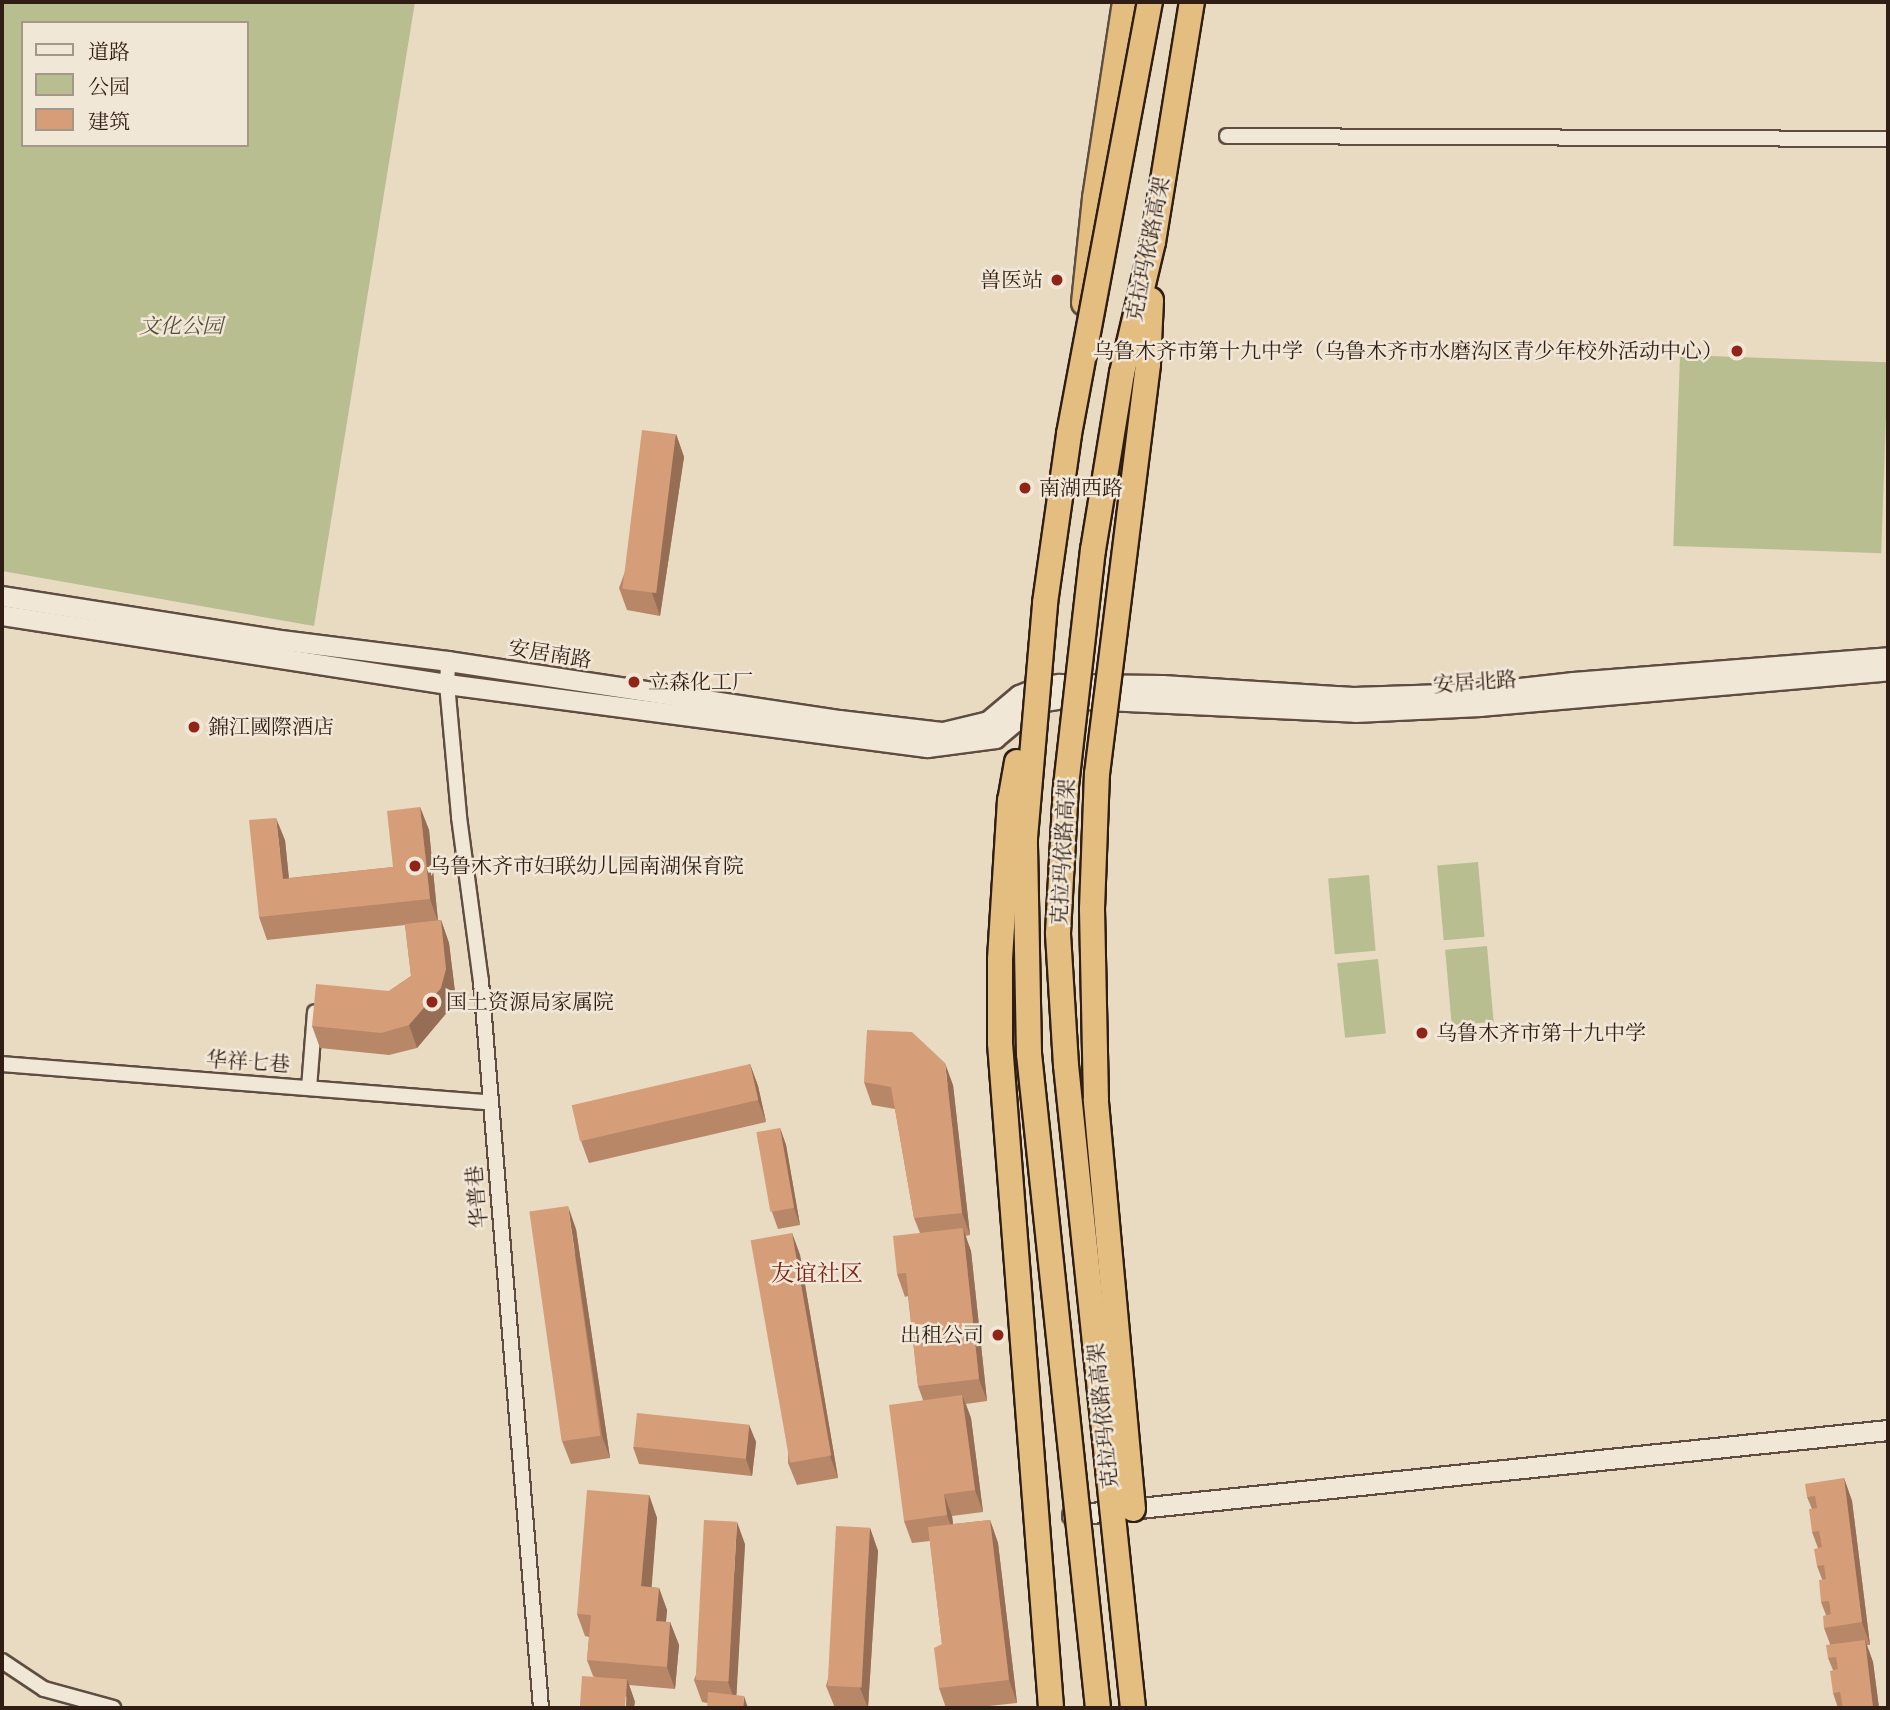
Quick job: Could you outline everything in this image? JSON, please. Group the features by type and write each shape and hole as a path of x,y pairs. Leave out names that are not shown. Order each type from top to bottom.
{"highway":[{"path":"1069,434 1095,198 1125,2"},
{"name":"克拉玛依路高架","path":"1098,1708 1029,1054 1025,838 1045,603 1069,434 1150,2"},
{"name":"克拉玛依路高架","path":"1133,1708 1066,1065 1058,933 1066,786 1093,550 1122,373 1153,242 1192,2"},
{"path":"1182,59 1200,2"},
{"path":"1133,1509 1096,1100 1092,908 1097,774 1148,364 1153,242"},
{"path":"1045,603 1010,800 1000,960 1000,1043 1051,1708"}],"street":[{"path":"1227,136 1888,139"},
{"name":"安居南路","path":"2,596 274,639 448,661 826,718 943,732 988,720 1019,695 1039,687 1081,685"},
{"name":"安居南路","path":"2,615 447,684 927,747 995,738 1038,702 1063,698"},
{"name":"安居北路","path":"1081,685 1162,685 1353,697 1461,694 1888,657"},
{"name":"华普巷","path":"448,661 447,684 459,817 481,981 541,1708"},
{"name":"安居北路","path":"1063,698 1355,712 1480,706 1888,670"},
{"path":"309,1088 316,1002"},
{"name":"华祥七巷","path":"2,1064 491,1102"},
{"path":"1072,1515 1888,1430"},
{"path":"2,1661 44,1689 113,1708"}],"green space":[{"name":"文化公园","path":"2,2 415,2 314,626 2,571"},
{"path":"1680,355 1888,362 1881,553 1673,546"},
{"path":"1478,862 1485,937 1444,940 1437,866"},
{"path":"1369,875 1376,951 1335,954 1328,879"},
{"path":"1487,946 1494,1022 1452,1025 1445,950"},
{"path":"1378,959 1386,1034 1345,1038 1337,963"}],"building":[{"path":"642,430 676,434 656,593 623,589"},
{"path":"420,807 430,899 259,917 249,820 276,818 283,879 393,867 387,811"},
{"path":"441,920 446,969 441,988 409,1025 381,1033 312,1026 316,984 389,991 411,976 405,924"},
{"path":"867,1030 912,1032 945,1063 962,1213 914,1218 891,1087 864,1082"},
{"path":"750,1064 758,1100 580,1141 572,1105"},
{"path":"780,1128 794,1208 770,1212 756,1132"},
{"path":"568,1206 600,1436 562,1441 529,1211"},
{"path":"963,1228 979,1379 918,1386 906,1273 897,1274 893,1236"},
{"path":"792,1233 831,1456 790,1463 751,1240"},
{"path":"962,1395 975,1490 944,1494 947,1515 904,1521 889,1405"},
{"path":"637,1413 749,1425 746,1459 633,1447"},
{"path":"1844,1478 1862,1622 1824,1628 1823,1616 1831,1614 1829,1601 1821,1602 1819,1580 1826,1579 1824,1565 1817,1566 1814,1549 1822,1547 1819,1531 1812,1532 1809,1509 1817,1508 1815,1496 1807,1497 1805,1484"},
{"path":"587,1490 649,1495 641,1586 659,1588 656,1621 670,1622 667,1667 587,1660 591,1615 577,1614"},
{"path":"704,1520 737,1522 729,1682 696,1680"},
{"path":"990,1520 1009,1680 939,1688 934,1648 942,1644 928,1527"},
{"path":"836,1526 870,1528 862,1688 828,1686"},
{"path":"1865,1640 1873,1708 1843,1708 1840,1692 1833,1693 1830,1671 1838,1669 1836,1657 1828,1658 1826,1645"},
{"path":"582,1676 627,1679 625,1708 580,1708"},
{"path":"708,1692 744,1696 743,1708 707,1708"}],"place":[{"name":"兽医站","path":"1057,280"},
{"name":"乌鲁木齐市第十九中学（乌鲁木齐市水磨沟区青少年校外活动中心）","path":"1737,351"},
{"name":"南湖西路","path":"1025,488"},
{"name":"立森化工厂","path":"634,682"},
{"name":"錦江國際酒店","path":"194,727"},
{"name":"乌鲁木齐市妇联幼儿园南湖保育院","path":"415,866"},
{"name":"国土资源局家属院","path":"432,1002"},
{"name":"乌鲁木齐市第十九中学","path":"1422,1033"},
{"name":"出租公司","path":"998,1335"}],"district":[{"name":"友谊社区","path":"817,1273"}]}
